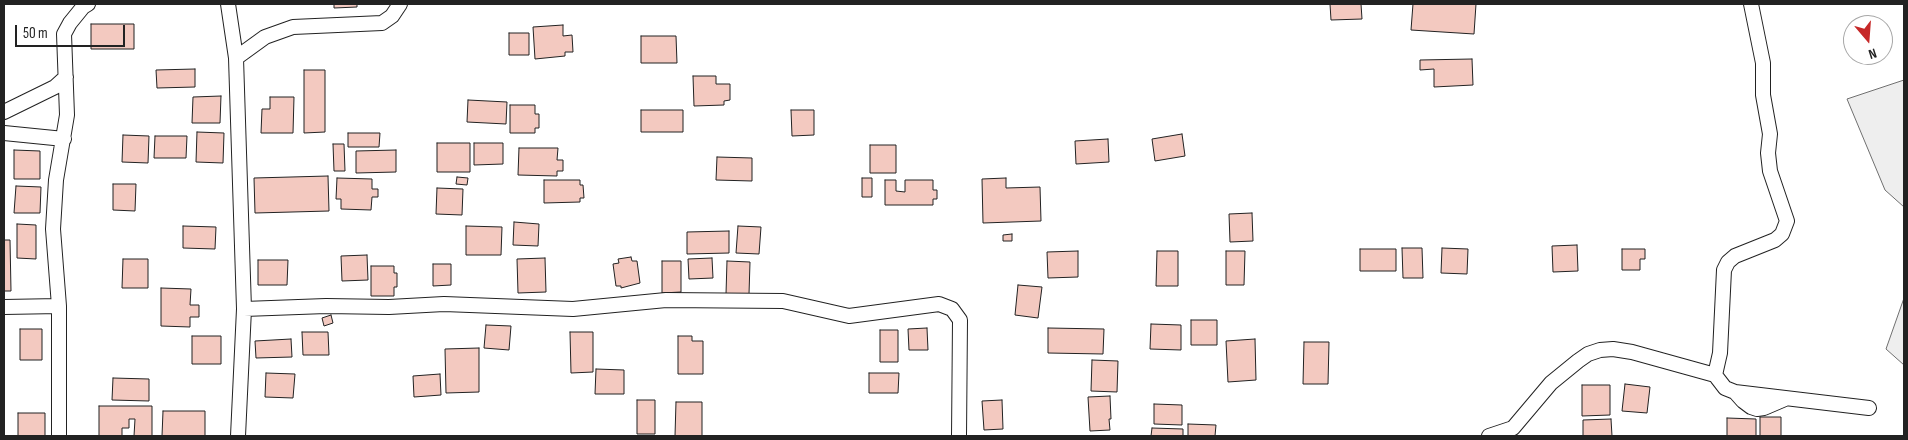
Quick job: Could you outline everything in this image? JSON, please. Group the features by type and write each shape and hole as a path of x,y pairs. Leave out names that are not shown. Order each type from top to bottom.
{"street":[{"path":"59,436 59,306 53,229 56,180 68,115 64,34 70,22 88,4"},
{"path":"228,4 236,58 244,309 238,436"},
{"path":"236,58 265,37 293,27 382,22 392,16 400,4"},
{"path":"1715,375 1720,353 1724,270 1728,262 1735,256 1775,240 1782,234 1787,221 1770,171 1768,154 1770,134 1763,95 1764,63 1751,4"},
{"path":"4,112 55,88 66,77"},
{"path":"4,133 64,139"},
{"path":"244,309 326,306 389,307 444,304 573,308 666,300 783,301 849,316 939,304 952,309 960,320 959,436"},
{"path":"4,307 59,306"},
{"path":"1489,436 1513,428 1551,383 1578,361 1588,354 1600,350 1613,349 1632,352 1715,375 1725,388 1735,392 1751,407 1758,409 1786,399 1869,408"}],"shaded area":[{"path":"1904,80 1904,207 1885,190 1847,99"},
{"path":"1904,298 1904,365 1886,349"}],"building":[{"path":"334,4 357,4 357,7 334,8"},
{"path":"1330,4 1361,4 1362,19 1331,20"},
{"path":"1413,4 1476,4 1474,34 1411,30"},
{"path":"91,24 134,24 134,49 91,49"},
{"path":"563,25 563,36 572,35 573,52 565,52 565,56 535,59 533,27"},
{"path":"509,33 529,33 529,55 509,55"},
{"path":"641,36 676,36 677,63 641,63"},
{"path":"1472,59 1473,85 1434,87 1434,69 1420,70 1420,60"},
{"path":"195,69 195,87 157,88 156,70"},
{"path":"304,70 325,70 325,132 304,133"},
{"path":"693,76 716,76 716,84 730,84 730,100 724,101 724,105 694,106"},
{"path":"221,96 220,123 192,123 193,97"},
{"path":"270,97 294,97 293,133 261,133 262,109 270,109"},
{"path":"468,100 507,102 506,124 467,122"},
{"path":"510,105 535,105 535,114 539,114 539,128 535,128 535,133 510,133"},
{"path":"641,110 683,110 683,132 641,132"},
{"path":"791,110 814,110 814,135 792,136"},
{"path":"197,132 224,133 223,163 196,162"},
{"path":"348,133 380,133 379,147 348,147"},
{"path":"1182,134 1185,156 1155,161 1152,139"},
{"path":"123,135 149,136 148,163 122,162"},
{"path":"155,136 187,136 186,158 154,158"},
{"path":"1108,139 1109,162 1076,164 1075,141"},
{"path":"437,143 470,143 470,172 437,172"},
{"path":"474,143 503,143 503,164 474,165"},
{"path":"333,144 344,144 345,171 334,171"},
{"path":"870,145 896,145 896,173 870,173"},
{"path":"519,148 558,148 557,160 563,160 563,171 557,171 557,176 518,175"},
{"path":"14,150 40,151 40,179 14,179"},
{"path":"396,150 396,172 356,173 356,151"},
{"path":"717,157 752,158 752,181 716,180"},
{"path":"328,176 329,211 255,213 254,178"},
{"path":"457,177 468,178 467,185 456,184"},
{"path":"337,178 372,179 372,189 378,189 378,197 372,197 371,210 341,209 341,199 336,199"},
{"path":"862,178 872,178 872,197 862,197"},
{"path":"1006,178 1006,188 1040,187 1041,221 983,223 982,179"},
{"path":"544,180 580,180 580,185 583,185 584,198 580,198 580,202 544,203"},
{"path":"885,180 896,180 896,191 905,192 905,180 933,180 933,190 937,190 937,199 933,199 933,205 885,205"},
{"path":"113,184 136,184 135,211 113,210"},
{"path":"16,186 41,187 40,213 14,213"},
{"path":"437,188 463,189 462,215 436,214"},
{"path":"1252,213 1253,241 1230,242 1229,214"},
{"path":"514,222 539,224 538,246 513,245"},
{"path":"17,224 36,225 36,259 17,258"},
{"path":"183,226 216,227 215,249 183,248"},
{"path":"466,226 502,227 501,255 466,255"},
{"path":"738,226 761,227 759,254 736,253"},
{"path":"729,231 729,253 687,254 687,232"},
{"path":"1012,234 1012,241 1003,241 1003,235"},
{"path":"4,240 10,240 11,291 4,291"},
{"path":"1577,245 1578,271 1553,272 1552,246"},
{"path":"1402,248 1422,248 1423,278 1403,278"},
{"path":"1442,248 1468,249 1467,274 1441,273"},
{"path":"1360,249 1396,249 1396,271 1360,271"},
{"path":"1622,249 1645,249 1645,259 1640,259 1640,270 1622,270"},
{"path":"1078,251 1078,277 1048,278 1047,252"},
{"path":"1157,251 1178,251 1178,286 1156,286"},
{"path":"1226,251 1245,251 1244,285 1226,285"},
{"path":"367,255 368,280 342,281 341,256"},
{"path":"631,257 632,261 637,261 640,283 621,288 621,286 616,286 613,264 619,263 618,259"},
{"path":"545,258 546,292 518,293 517,259"},
{"path":"712,258 713,278 689,279 688,259"},
{"path":"123,259 148,259 148,288 122,288"},
{"path":"258,260 288,260 287,285 258,285"},
{"path":"662,261 681,261 681,292 662,293"},
{"path":"727,261 750,262 749,294 726,294"},
{"path":"433,264 451,264 451,285 433,286"},
{"path":"371,266 394,266 394,273 397,273 397,287 394,287 394,296 371,296"},
{"path":"1018,285 1042,287 1038,318 1015,315"},
{"path":"161,288 191,289 190,305 199,305 199,317 190,317 190,327 161,326"},
{"path":"331,315 333,323 324,326 322,318"},
{"path":"1191,320 1217,320 1217,345 1191,345"},
{"path":"1151,324 1181,325 1181,350 1150,349"},
{"path":"486,325 511,326 509,350 484,348"},
{"path":"927,328 928,350 909,350 908,329"},
{"path":"1048,328 1104,329 1103,354 1048,353"},
{"path":"20,329 42,329 42,360 20,360"},
{"path":"880,330 898,330 898,362 880,362"},
{"path":"302,332 328,332 329,355 303,355"},
{"path":"570,332 593,332 593,372 571,373"},
{"path":"192,336 221,336 221,364 192,364"},
{"path":"678,336 692,336 692,341 703,341 703,374 678,374"},
{"path":"291,339 292,357 256,358 255,341"},
{"path":"1255,339 1256,380 1228,382 1226,341"},
{"path":"1304,342 1329,342 1328,384 1303,384"},
{"path":"479,348 479,392 446,393 445,349"},
{"path":"1092,360 1118,361 1117,392 1091,391"},
{"path":"596,369 624,370 624,394 595,394"},
{"path":"266,373 295,374 293,398 265,397"},
{"path":"869,373 899,373 898,393 869,393"},
{"path":"440,374 441,395 414,397 413,376"},
{"path":"113,378 149,379 149,401 112,400"},
{"path":"1625,384 1650,387 1647,413 1622,411"},
{"path":"1582,385 1610,385 1610,415 1582,416"},
{"path":"1110,396 1110,430 1090,431 1088,397"},
{"path":"637,400 655,400 655,434 637,434"},
{"path":"1002,400 1003,429 984,430 982,401"},
{"path":"676,402 702,402 702,436 675,436"},
{"path":"1154,404 1182,405 1182,425 1154,424"},
{"path":"99,406 152,406 152,436 134,436 135,419 129,419 129,428 122,428 122,436 99,436"},
{"path":"163,411 205,411 205,436 162,436"},
{"path":"18,413 45,413 45,436 18,436"},
{"path":"1760,417 1781,417 1781,436 1760,436"},
{"path":"1727,418 1756,419 1756,436 1727,436"},
{"path":"1611,419 1612,436 1583,436 1583,420"},
{"path":"1188,424 1216,425 1215,436 1188,436"},
{"path":"1152,428 1183,429 1183,436 1151,436"}]}
